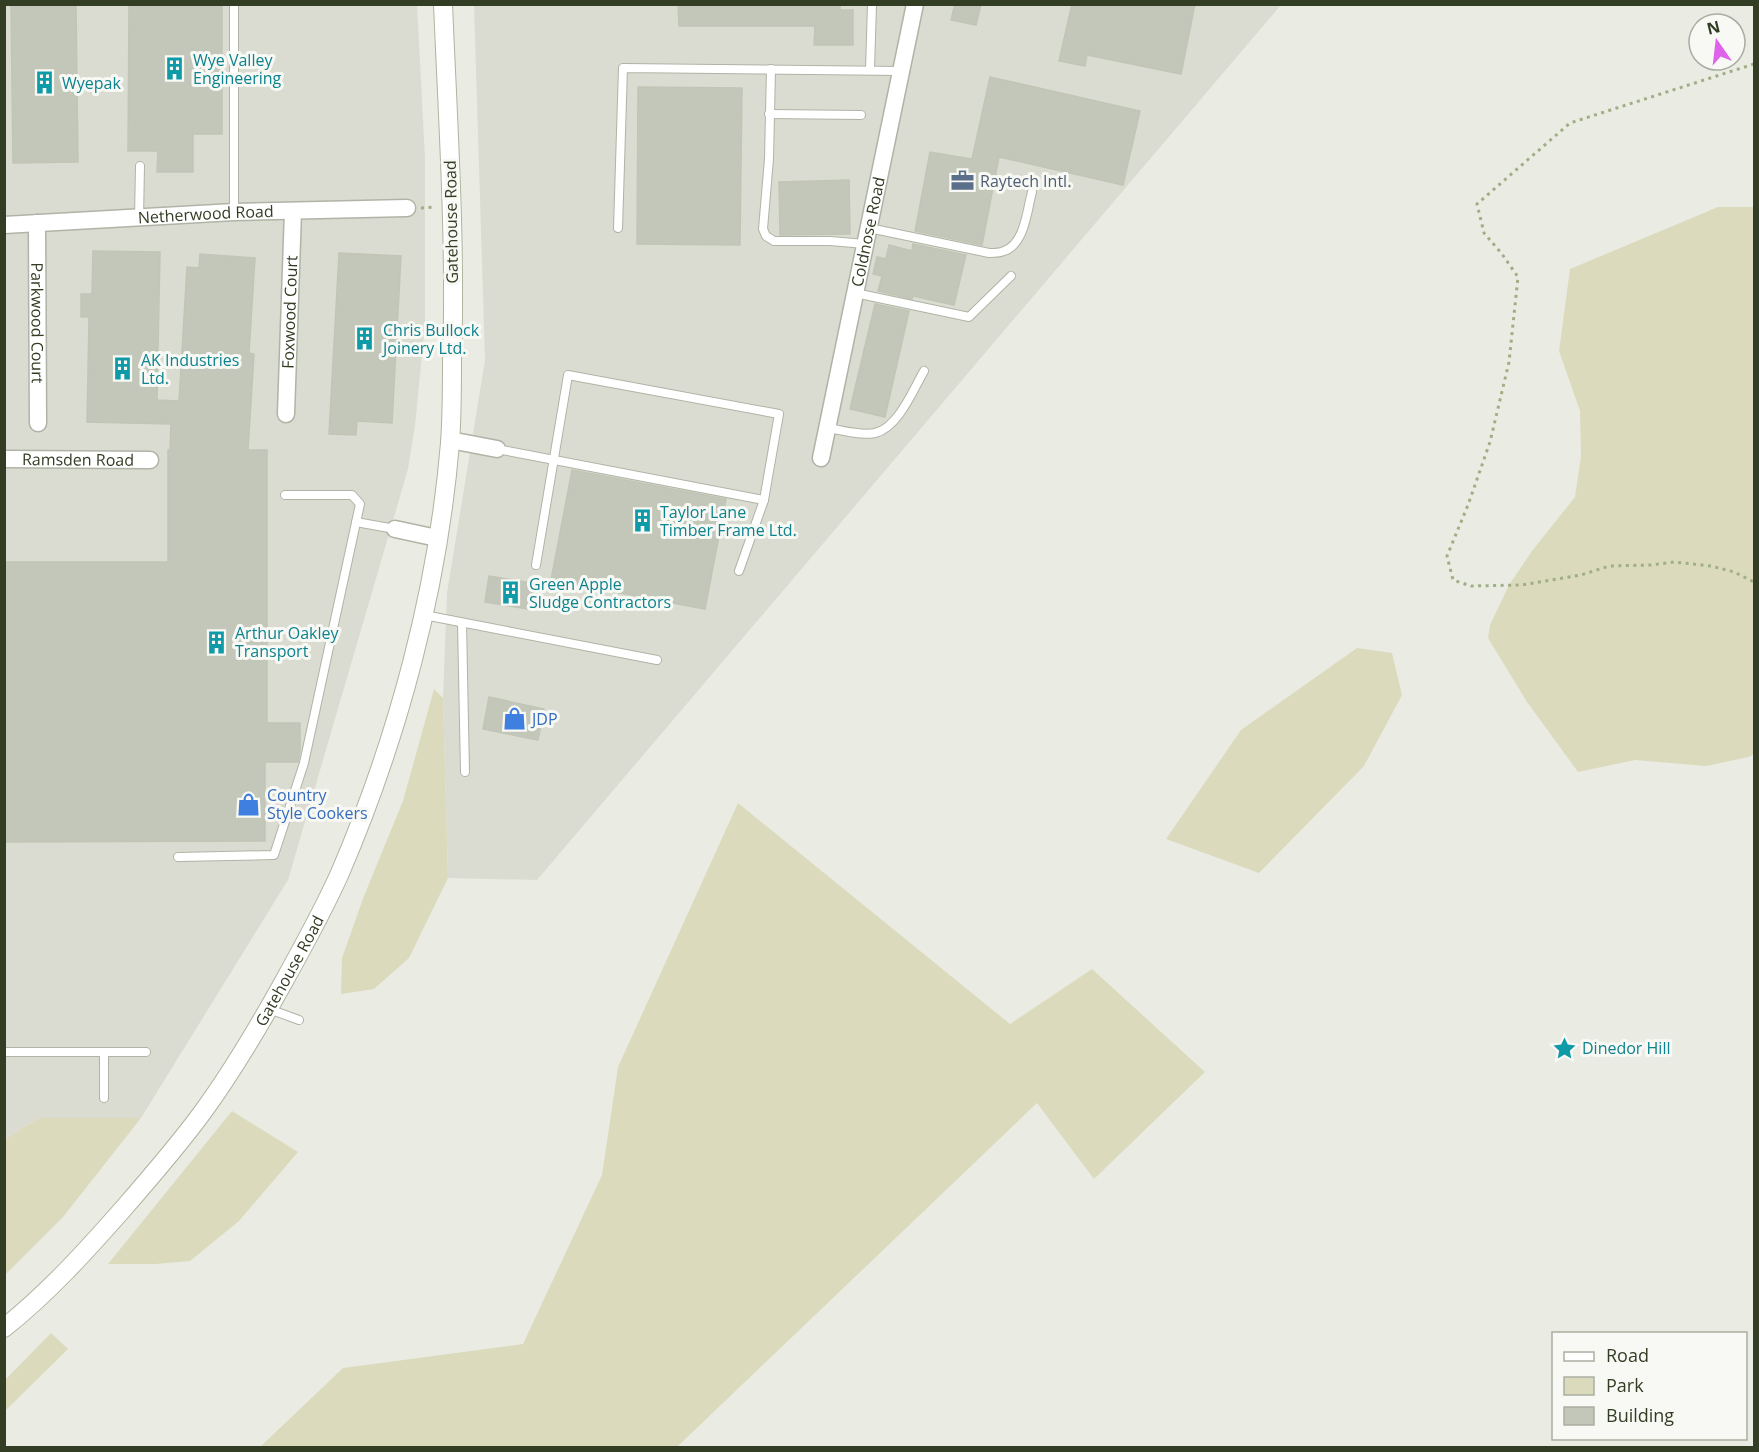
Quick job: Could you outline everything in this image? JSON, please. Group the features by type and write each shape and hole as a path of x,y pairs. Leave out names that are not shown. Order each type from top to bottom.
{"main road":[{"name":"Gatehouse Road","path":"4,1328 21,1315 91,1245 161,1166 202,1113 233,1067 305,944 340,873 398,714 423,615 437,538 450,440 453,325 452,206 443,4"}],"street":[{"name":"Coldnose Road","path":"821,458 915,4"},
{"name":"Netherwood Road","path":"4,225 234,212 407,208"},
{"name":"Foxwood Court","path":"286,414 293,211"},
{"name":"Parkwood Court","path":"37,223 38,423"},
{"path":"450,440 497,449"},
{"name":"Ramsden Road","path":"4,459 150,460"},
{"path":"395,529 437,538"}],"lane":[{"path":"234,4 234,212"},
{"path":"870,69 872,4"},
{"path":"618,228 622,68 901,71"},
{"path":"771,69 763,229 766,236 774,241 830,241 867,236 989,254 1005,251 1021,234 1032,192"},
{"path":"770,114 861,115"},
{"path":"138,218 140,166"},
{"path":"855,293 969,317 1011,276"},
{"path":"827,428 860,434 884,430 903,408 924,371"},
{"path":"536,565 568,375 778,414 764,500 739,571"},
{"path":"497,449 764,500"},
{"path":"178,857 274,855 304,763 360,504 352,495 285,495"},
{"path":"356,522 395,529"},
{"path":"423,615 657,660"},
{"path":"462,622 465,772"},
{"path":"269,1009 299,1020"},
{"path":"4,1052 146,1052"},
{"path":"104,1052 104,1098"}],"path":[{"path":"1755,64 1570,123 1477,204 1484,233 1518,277 1509,362 1490,442 1447,556 1453,580 1471,586 1522,585 1581,575 1609,566 1674,562 1710,566 1734,572 1755,582"}],"shaded area":[{"path":"5,5 417,5 425,158 425,324 415,426 408,469 288,880 141,1118 39,1118 5,1139"},
{"path":"474,5 1281,5 537,880 448,878 443,698 447,593 485,360"}],"green space":[{"path":"1718,207 1754,207 1754,754 1706,766 1635,760 1578,772 1527,702 1488,638 1490,625 1509,585 1532,551 1575,497 1581,456 1580,411 1559,351 1570,269"},
{"path":"1357,648 1392,653 1402,695 1364,766 1259,873 1166,839 1241,730"},
{"path":"434,689 443,698 448,878 409,958 374,989 341,994 342,958 364,896 403,801"},
{"path":"738,803 1010,1024 1092,969 1205,1072 1094,1179 1037,1103 677,1447 260,1447 343,1368 523,1344 602,1175 618,1067"},
{"path":"232,1111 298,1152 239,1221 190,1261 108,1264"},
{"path":"39,1118 141,1118 63,1217 5,1275 5,1139"},
{"path":"51,1333 68,1349 5,1411 5,1380"}],"building":[{"name":"Wyepak","path":"11,4 76,4 78,162 13,163"},
{"name":"Wye Valley Engineering","path":"129,4 222,4 222,134 193,134 193,172 157,172 158,151 128,151"},
{"path":"678,4 840,4 840,10 853,10 853,45 814,45 815,26 679,26"},
{"path":"955,4 981,4 976,25 951,20"},
{"path":"1072,4 1195,4 1181,74 1087,55 1085,66 1059,61"},
{"path":"990,77 1140,111 1123,185 999,157 982,245 915,231 930,152 972,159"},
{"path":"638,87 742,88 740,245 637,244"},
{"path":"849,180 850,234 780,235 779,182"},
{"path":"913,244 966,255 954,305 878,291 882,276 873,274 877,257 886,259 889,245 912,251"},
{"path":"93,251 160,252 157,400 179,401 187,267 199,268 200,254 255,258 249,353 254,354 248,450 267,450 267,723 300,723 298,762 265,762 265,841 4,842 4,562 168,562 168,450 170,450 171,424 87,422 89,317 81,317 81,294 92,294"},
{"name":"Chris Bullock Joinery Ltd.","path":"339,253 401,256 392,423 357,421 356,435 329,434"},
{"path":"875,304 909,311 885,417 850,409"},
{"name":"Taylor Lane Timber Frame Ltd.","path":"572,470 726,499 705,609 551,580"},
{"name":"Green Apple Sludge Contractors","path":"489,576 538,584 533,610 485,602"},
{"name":"JDP","path":"489,697 544,709 538,740 483,729"}],"place":[{"name":"Wye Valley Engineering","path":"175,69"},
{"name":"Wyepak","path":"44,83"},
{"name":"Raytech Intl.","path":"962,181"},
{"name":"Chris Bullock Joinery Ltd.","path":"365,339"},
{"name":"AK Industries Ltd.","path":"123,369"},
{"name":"Taylor Lane Timber Frame Ltd.","path":"642,521"},
{"name":"Green Apple Sludge Contractors","path":"511,593"},
{"name":"Arthur Oakley Transport","path":"217,642"},
{"name":"JDP","path":"514,719"},
{"name":"Country Style Cookers","path":"249,804"},
{"name":"Dinedor Hill","path":"1564,1048"}]}
